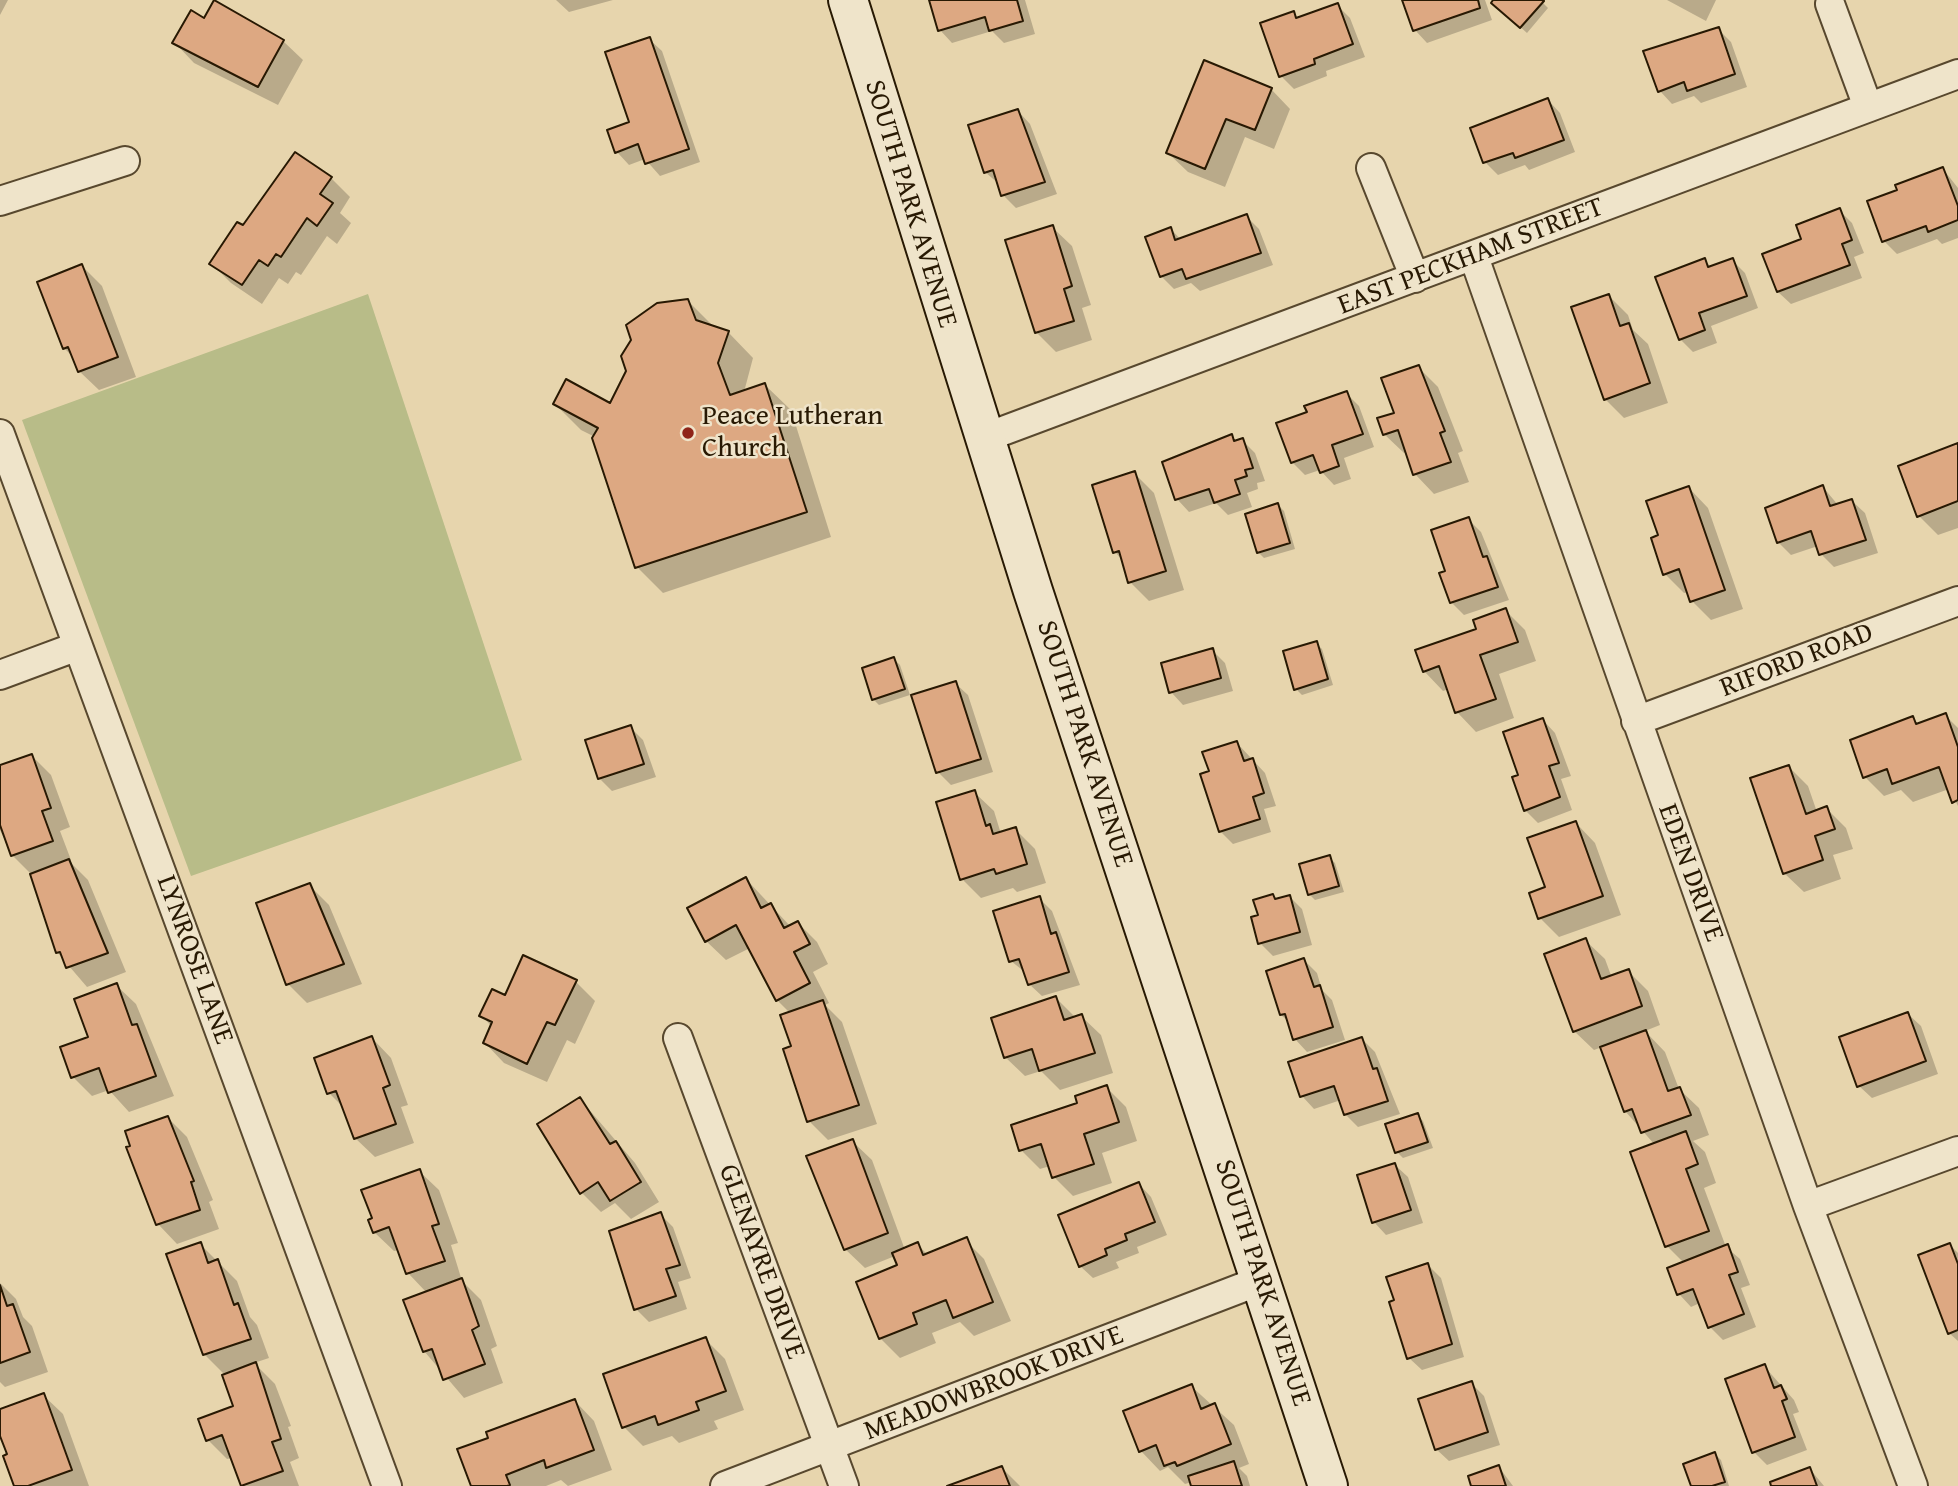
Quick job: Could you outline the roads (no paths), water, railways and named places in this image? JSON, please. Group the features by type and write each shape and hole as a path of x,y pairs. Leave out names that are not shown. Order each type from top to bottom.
{"main road":[{"name":"SOUTH PARK AVENUE","path":"848,0 984,438 1328,1486"}],"street":[{"path":"1830,4 1868,107"},
{"name":"EAST PECKHAM STREET","path":"984,438 1958,74"},
{"path":"0,201 125,160"},
{"path":"1371,168 1415,278"},
{"name":"EDEN DRIVE","path":"1474,257 1808,1206 1913,1486"},
{"name":"LYNROSE LANE","path":"0,433 387,1486"},
{"name":"RIFORD ROAD","path":"1636,721 1958,601"},
{"path":"0,675 78,646"},
{"name":"GLENAYRE DRIVE","path":"678,1038 844,1486"},
{"path":"1808,1206 1958,1151"},
{"name":"MEADOWBROOK DRIVE","path":"725,1486 830,1448 1262,1280"}],"place":[{"name":"Peace Lutheran Church","path":"688,433"}]}
